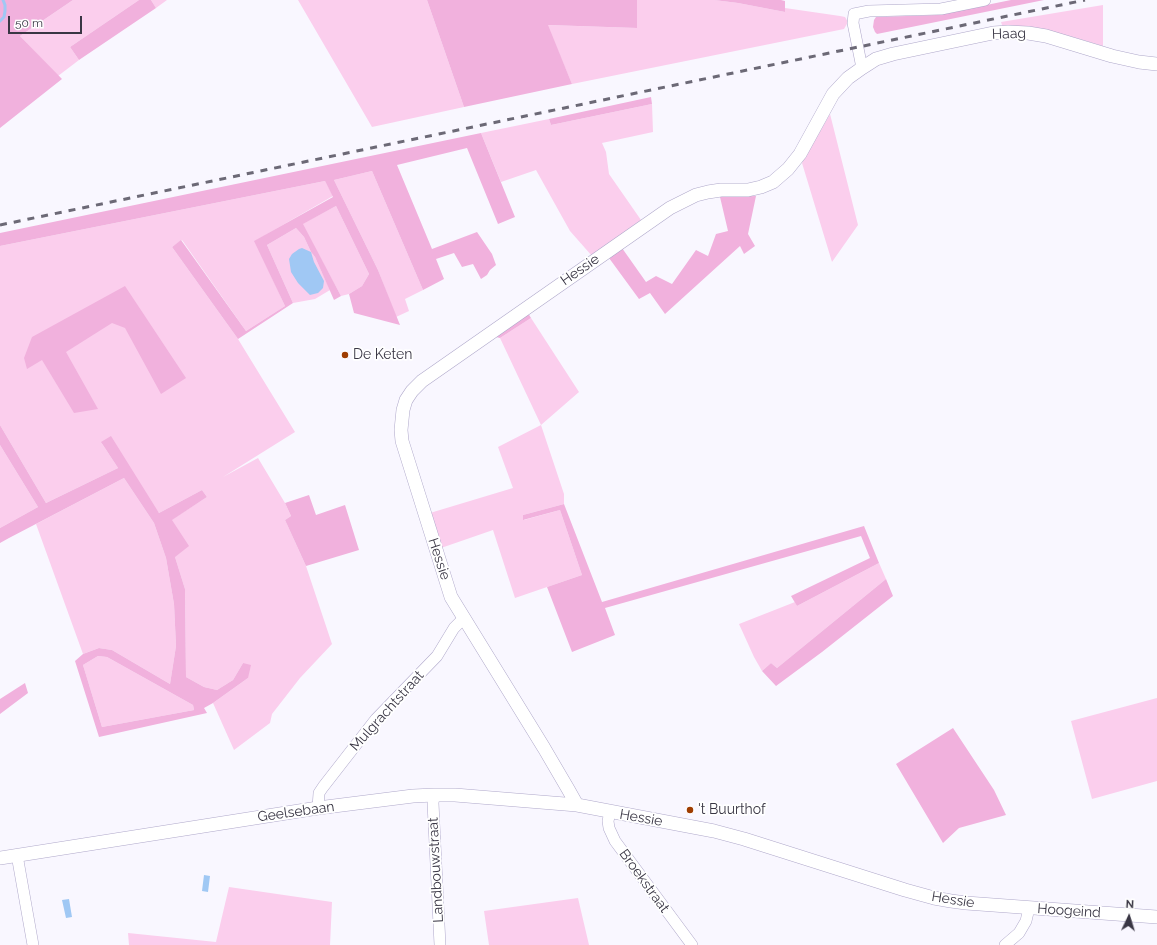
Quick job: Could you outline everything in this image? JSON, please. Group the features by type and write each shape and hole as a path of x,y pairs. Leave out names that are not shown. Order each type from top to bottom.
{"street":[{"path":"862,68 853,22 854,14 869,11 941,9 985,0"},
{"name":"Haag","path":"862,68 876,59 893,54 993,33 1008,32 1046,36 1112,56 1157,64"},
{"name":"Hessie","path":"862,68 848,78 833,94 800,154 788,169 773,182 748,190 721,190 696,195 670,208 422,381 412,391 406,400 403,410 401,430 402,441 451,597 544,748 577,805 714,831 934,898 966,903 1029,908"},
{"name":"Mulgrachtstraat","path":"318,808 319,793 376,719 437,656 454,628 464,618"},
{"name":"Geelsebaan","path":"0,858 318,808 434,795 455,795 577,805"},
{"name":"Landbouwstraat","path":"434,795 440,945"},
{"name":"Broekstraat","path":"610,812 608,821 609,828 615,841 692,945"},
{"path":"17,856 33,945"},
{"path":"1005,945 1019,933 1026,921 1029,908"},
{"name":"Hoogeind","path":"1029,908 1157,917"}],"shaded area":[{"path":"0,0 73,0 20,36 62,79 0,128"},
{"path":"73,0 139,0 70,47 79,60 58,76 20,36"},
{"path":"139,0 151,0 156,8 79,60 70,47"},
{"path":"151,0 167,0 156,8"},
{"path":"298,0 427,0 464,107 372,127"},
{"path":"427,0 637,0 637,28 548,25 572,84 464,107"},
{"path":"637,0 714,0 785,12 785,8 840,16 845,17 848,22 844,29 572,84 547,25 637,28"},
{"path":"714,0 781,0 785,1 785,12 738,3"},
{"path":"1011,0 1044,0 877,34 873,27 876,17 937,15"},
{"path":"1103,5 1103,46 1069,36 1034,29 1003,28 1001,22"},
{"path":"651,97 652,104 551,125 549,119"},
{"path":"652,104 653,132 602,143 606,152 609,174 641,220 592,256 570,231 536,170 501,182 481,133 549,119 551,125"},
{"path":"830,114 858,225 832,262 802,163"},
{"path":"481,133 515,217 498,224 467,148 397,165 432,249 477,232 492,254 496,265 481,279 473,264 462,267 454,253 436,259 444,279 423,290 372,171 334,180 378,270 400,325 354,313 349,294 362,286 369,274 336,206 303,224 341,296 334,300 315,257 304,237 296,228 267,245 293,303 238,339 172,247 181,240 246,331 285,306 254,241 333,197 325,181 0,246 0,233"},
{"path":"372,171 423,290 405,299 409,311 396,317 378,270 334,180"},
{"path":"325,181 333,196 255,241 285,306 246,331 182,240 172,247 238,339 295,432 223,477 258,458 285,503 291,516 285,520 306,566 332,644 300,678 272,714 270,723 234,750 213,703 248,678 243,663 233,680 217,690 204,687 186,677 185,589 175,557 171,520 207,497 202,490 159,513 101,442 118,468 46,503 0,425 0,246"},
{"path":"756,196 748,234 755,246 744,254 740,246 665,314 650,293 639,299 609,258 622,248 646,282 656,276 672,284 696,250 708,256 716,234 728,231 720,197"},
{"path":"336,206 369,274 362,286 349,294 341,296 302,224"},
{"path":"296,228 304,237 315,257 330,290 315,299 293,303 267,245"},
{"path":"125,286 186,378 161,394 125,328 112,323 66,352 98,409 74,413 42,360 27,369 24,358 32,337"},
{"path":"528,313 531,318 500,338 496,337"},
{"path":"531,318 579,392 541,425 500,338"},
{"path":"0,425 46,503 118,468 101,442 111,436 159,513 202,490 207,497 172,520 189,546 175,557 185,589 186,677 204,687 217,690 233,680 243,663 251,665 248,678 204,708 207,713 99,737 75,661 83,654 99,648 112,650 170,684 176,646 174,604 166,558 154,523 124,478 0,543 0,528 38,507 0,445","holes":["98,656 107,657 193,705 194,710 102,727 83,665"]},
{"path":"541,425 564,494 564,504 523,515 524,520 560,510 582,575 515,598 493,530 441,548 430,513 513,488 498,447"},
{"path":"0,445 38,507 0,528"},
{"path":"124,478 154,523 166,558 174,604 176,646 170,684 112,650 99,648 83,654 36,524"},
{"path":"309,495 316,515 345,505 359,550 306,566 285,520 291,516 285,503"},
{"path":"564,504 602,602 864,526 879,563 797,606 791,596 870,558 861,536 605,608 615,635 572,652 547,587 582,575 560,510 523,520 523,515"},
{"path":"879,563 886,579 777,668 771,663 762,671 739,624 795,602 797,606"},
{"path":"886,579 893,596 822,652 776,686 762,671 771,663 777,668"},
{"path":"98,656 107,657 193,705 194,710 102,727 83,665"},
{"path":"25,683 28,693 0,714 0,699"},
{"path":"1157,698 1157,781 1092,799 1071,721"},
{"path":"953,728 994,790 1006,815 959,828 943,843 896,764"},
{"path":"229,887 332,902 330,945 129,945 128,933 216,942"},
{"path":"578,898 589,945 489,945 484,911"}],"water":[{"path":"302,248 311,252 314,262 324,281 323,288 318,293 310,295 298,283 291,272 289,259 292,254"},
{"path":"204,875 210,876 208,892 202,891"},
{"path":"69,899 72,917 66,918 62,900"}],"waterway":[{"path":"0,21 4,17 5,11 3,0"}],"railway":[{"path":"0,225 1085,0"}],"place":[{"name":"De Keten","path":"345,355"},
{"name":"'t Buurthof","path":"690,810"}]}
